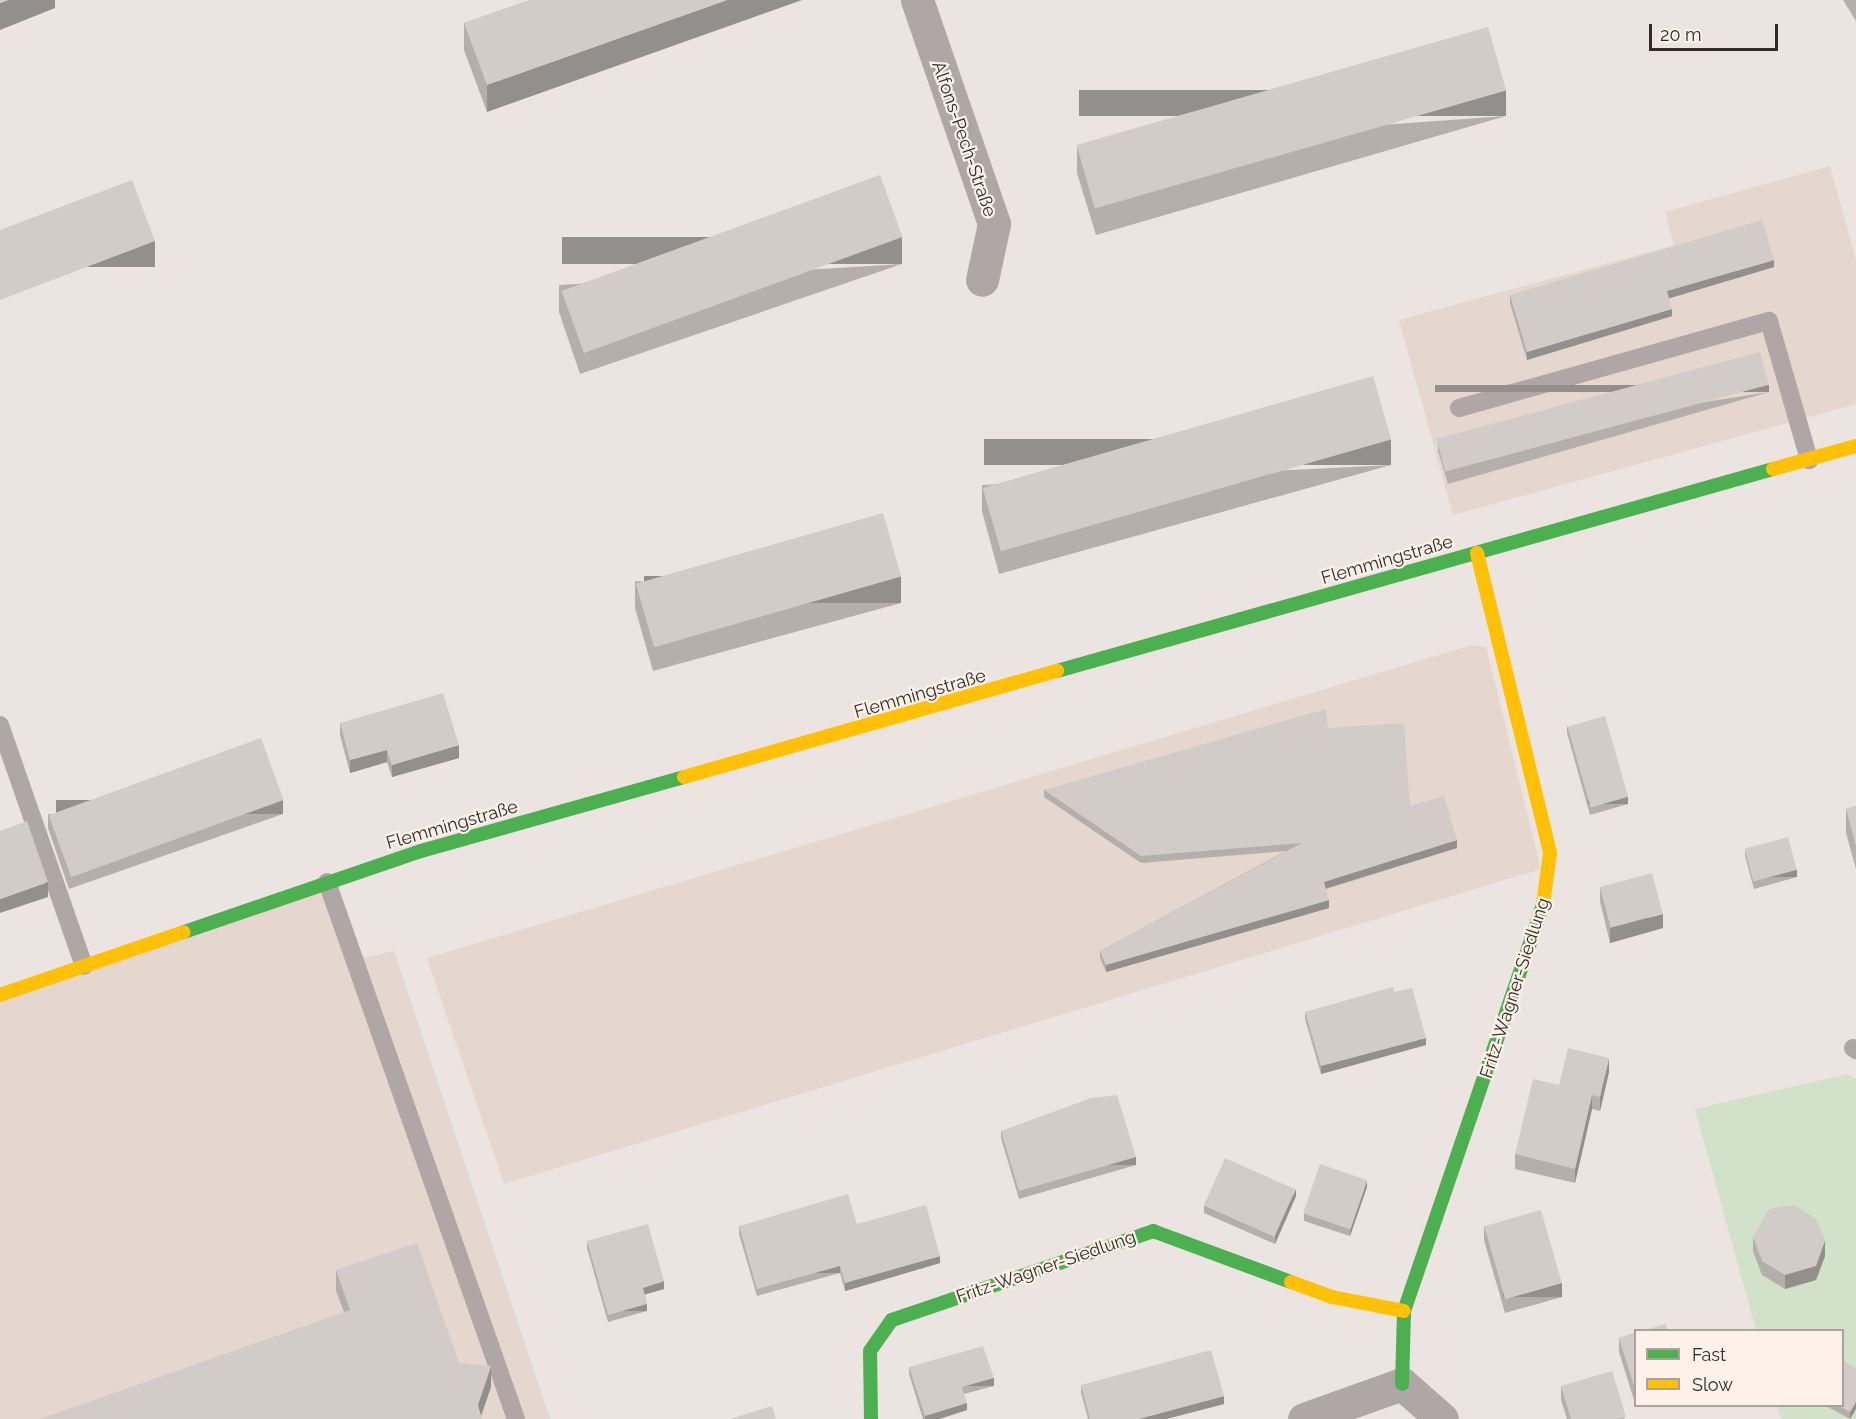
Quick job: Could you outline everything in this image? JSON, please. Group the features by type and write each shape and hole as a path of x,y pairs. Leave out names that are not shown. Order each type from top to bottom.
{"street":[{"name":"Alfons-Pech-Straße","path":"917,0 994,224 981,280"},
{"name":"Flemmingstraße","path":"0,995 327,882 1856,446"},
{"name":"Fritz-Wagner-Siedlung","path":"1402,1384 1404,1311 1546,897 1550,853 1477,553"},
{"name":"Fritz-Wagner-Siedlung","path":"871,1419 870,1351 892,1320 1153,1231 1332,1297 1404,1311"},
{"path":"1304,1419 1402,1384 1442,1419"}],"lane":[{"path":"1459,408 1769,321 1809,460"},
{"path":"0,725 84,966"},
{"path":"327,882 516,1419"}],"shaded area":[{"path":"1830,166 1856,260 1856,404 1453,515 1399,320 1674,245 1665,212"},
{"path":"1472,645 1486,647 1541,869 504,1184 427,958"},
{"path":"327,882 353,960 394,951 550,1419 0,1419 0,995"}],"green space":[{"path":"1848,1074 1856,1079 1856,1419 1781,1419 1777,1407 1844,1407 1844,1329 1756,1329 1695,1109"}],"building":[{"path":"530,0 727,0 487,85 464,23"},
{"path":"1488,27 1506,90 1095,208 1077,145"},
{"path":"880,175 903,237 584,353 561,291"},
{"path":"132,180 155,241 0,300 0,230"},
{"path":"1762,220 1774,260 1667,291 1672,309 1527,352 1510,295"},
{"path":"1760,352 1769,385 1445,472 1436,439"},
{"path":"1373,376 1391,439 1001,551 983,488"},
{"path":"883,513 901,576 654,647 636,584"},
{"path":"443,693 459,745 392,765 387,750 350,760 340,723"},
{"path":"1326,709 1328,728 1404,723 1410,806 1444,796 1457,840 1324,882 1329,900 1106,965 1100,951 1302,843 1141,856 1044,790"},
{"path":"1605,716 1628,797 1591,807 1568,727"},
{"path":"261,738 284,800 71,877 49,815"},
{"path":"1856,806 1856,846 1846,809"},
{"path":"27,821 48,882 0,899 0,831"},
{"path":"1788,837 1797,870 1753,881 1745,849"},
{"path":"1652,873 1663,914 1611,928 1600,887"},
{"path":"1393,987 1394,992 1412,988 1426,1038 1321,1066 1305,1012"},
{"path":"1568,1048 1609,1058 1600,1097 1592,1095 1575,1169 1515,1154 1533,1079 1559,1085"},
{"path":"1117,1095 1136,1157 1019,1191 1001,1131 1091,1098"},
{"path":"1225,1158 1295,1189 1274,1237 1204,1206"},
{"path":"1320,1164 1367,1180 1350,1229 1303,1213"},
{"path":"848,1194 857,1224 926,1205 940,1256 845,1283 840,1266 757,1289 739,1226"},
{"path":"1795,1205 1816,1219 1825,1241 1816,1266 1785,1275 1762,1261 1753,1237 1769,1209"},
{"path":"1541,1210 1562,1283 1505,1299 1484,1226"},
{"path":"648,1224 664,1281 643,1288 647,1304 608,1315 587,1241"},
{"path":"417,1243 459,1363 491,1366 478,1405 482,1419 40,1419 350,1310 336,1270"},
{"path":"1666,1324 1667,1329 1648,1329"},
{"path":"1634,1333 1634,1386 1619,1338"},
{"path":"983,1346 994,1378 962,1387 967,1403 925,1416 909,1367"},
{"path":"1211,1350 1224,1396 1139,1419 1090,1419 1081,1385"},
{"path":"1844,1361 1856,1368 1856,1402 1850,1412 1841,1407 1844,1407"},
{"path":"1612,1371 1626,1417 1571,1419 1561,1386"},
{"path":"772,1406 776,1419 730,1419"}],"traffic: fast":[{"path":"1057,671 1773,469"},
{"path":"184,932 421,851 684,777"},
{"path":"1402,1384 1404,1311 1543,905"},
{"path":"871,1419 870,1351 892,1320 1153,1231 1291,1282"}],"traffic: slow":[{"path":"1773,469 1856,446"},
{"path":"1477,553 1550,853 1543,905"},
{"path":"684,777 1057,671"},
{"path":"0,995 184,932"},
{"path":"1291,1282 1332,1297 1404,1311"}]}
